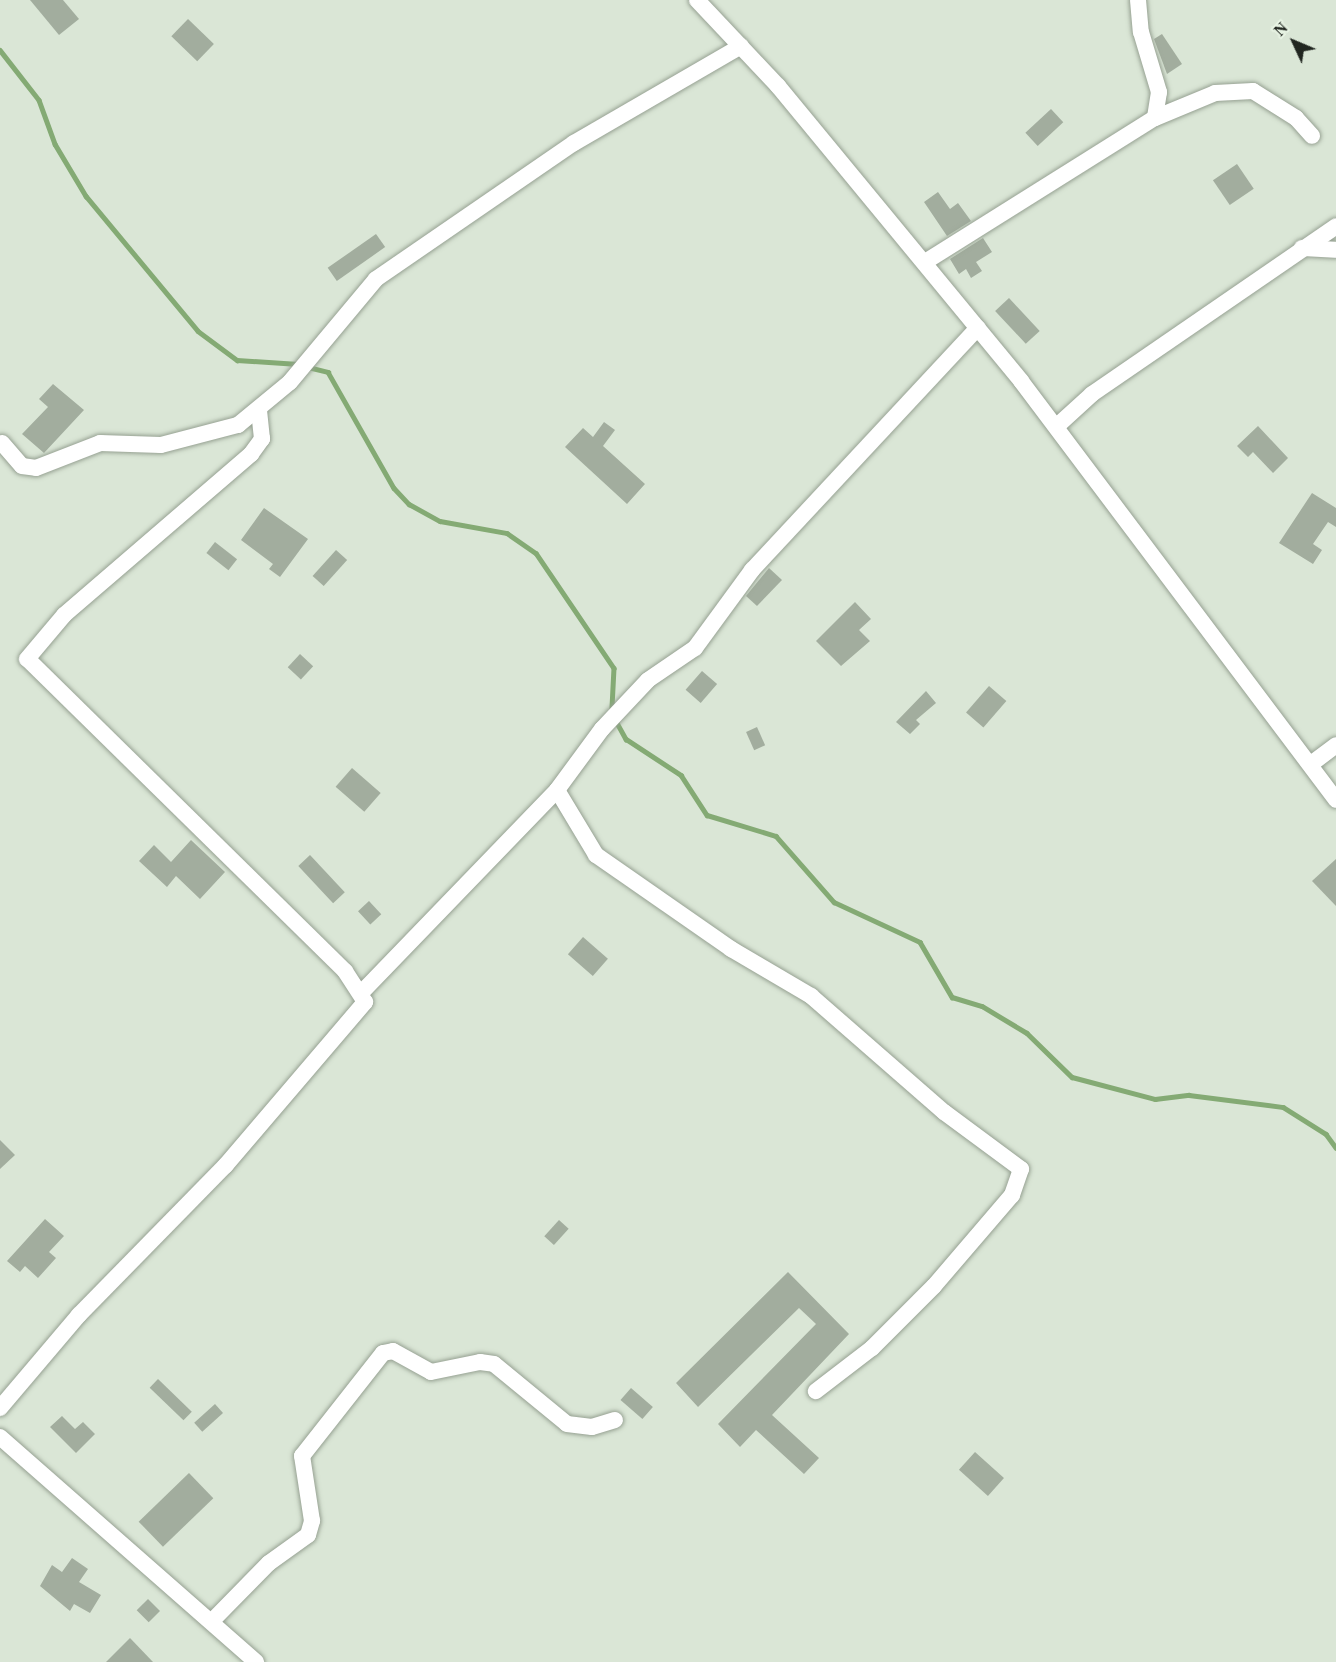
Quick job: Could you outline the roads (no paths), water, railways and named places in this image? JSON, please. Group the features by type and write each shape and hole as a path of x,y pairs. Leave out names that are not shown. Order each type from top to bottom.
{"street":[{"path":"697,0 741,46 926,262 1057,426 1336,800"},
{"path":"1138,0 1141,32 1159,92 1155,118"},
{"path":"2,442 22,466 49,467 115,440 161,445 212,435 260,410 290,382 348,306 393,266 574,143 741,46"},
{"path":"926,262 1155,118 1215,93 1254,91 1296,118 1312,136"},
{"path":"1057,426 1092,393 1336,226"},
{"path":"1302,248 1336,250"},
{"path":"363,991 556,790 602,729 648,680 695,648 752,570 978,328"},
{"path":"0,1408 335,1041 365,1002 363,991 27,660 64,615 251,454 262,439 260,410"},
{"path":"1311,764 1336,745"},
{"path":"556,790 596,855 811,996 935,1104 1021,1169 1012,1195 934,1286 872,1348 816,1391"},
{"path":"212,1621 269,1563 308,1535 312,1521 302,1456 383,1353 393,1351 431,1372 494,1364 567,1424 592,1427 615,1420"},
{"path":"0,1437 256,1662"}],"waterway":[{"path":"0,50 39,100 55,144 86,196 198,331 237,360 298,364"},
{"path":"308,367 328,372 394,488 409,504 440,521 507,533 536,553 614,668 612,708"},
{"path":"616,721 626,739 681,775 707,815 776,836 834,902 920,942 952,997 982,1006 1027,1033 1072,1077 1155,1099 1189,1095 1283,1107 1326,1134 1336,1148"}]}
